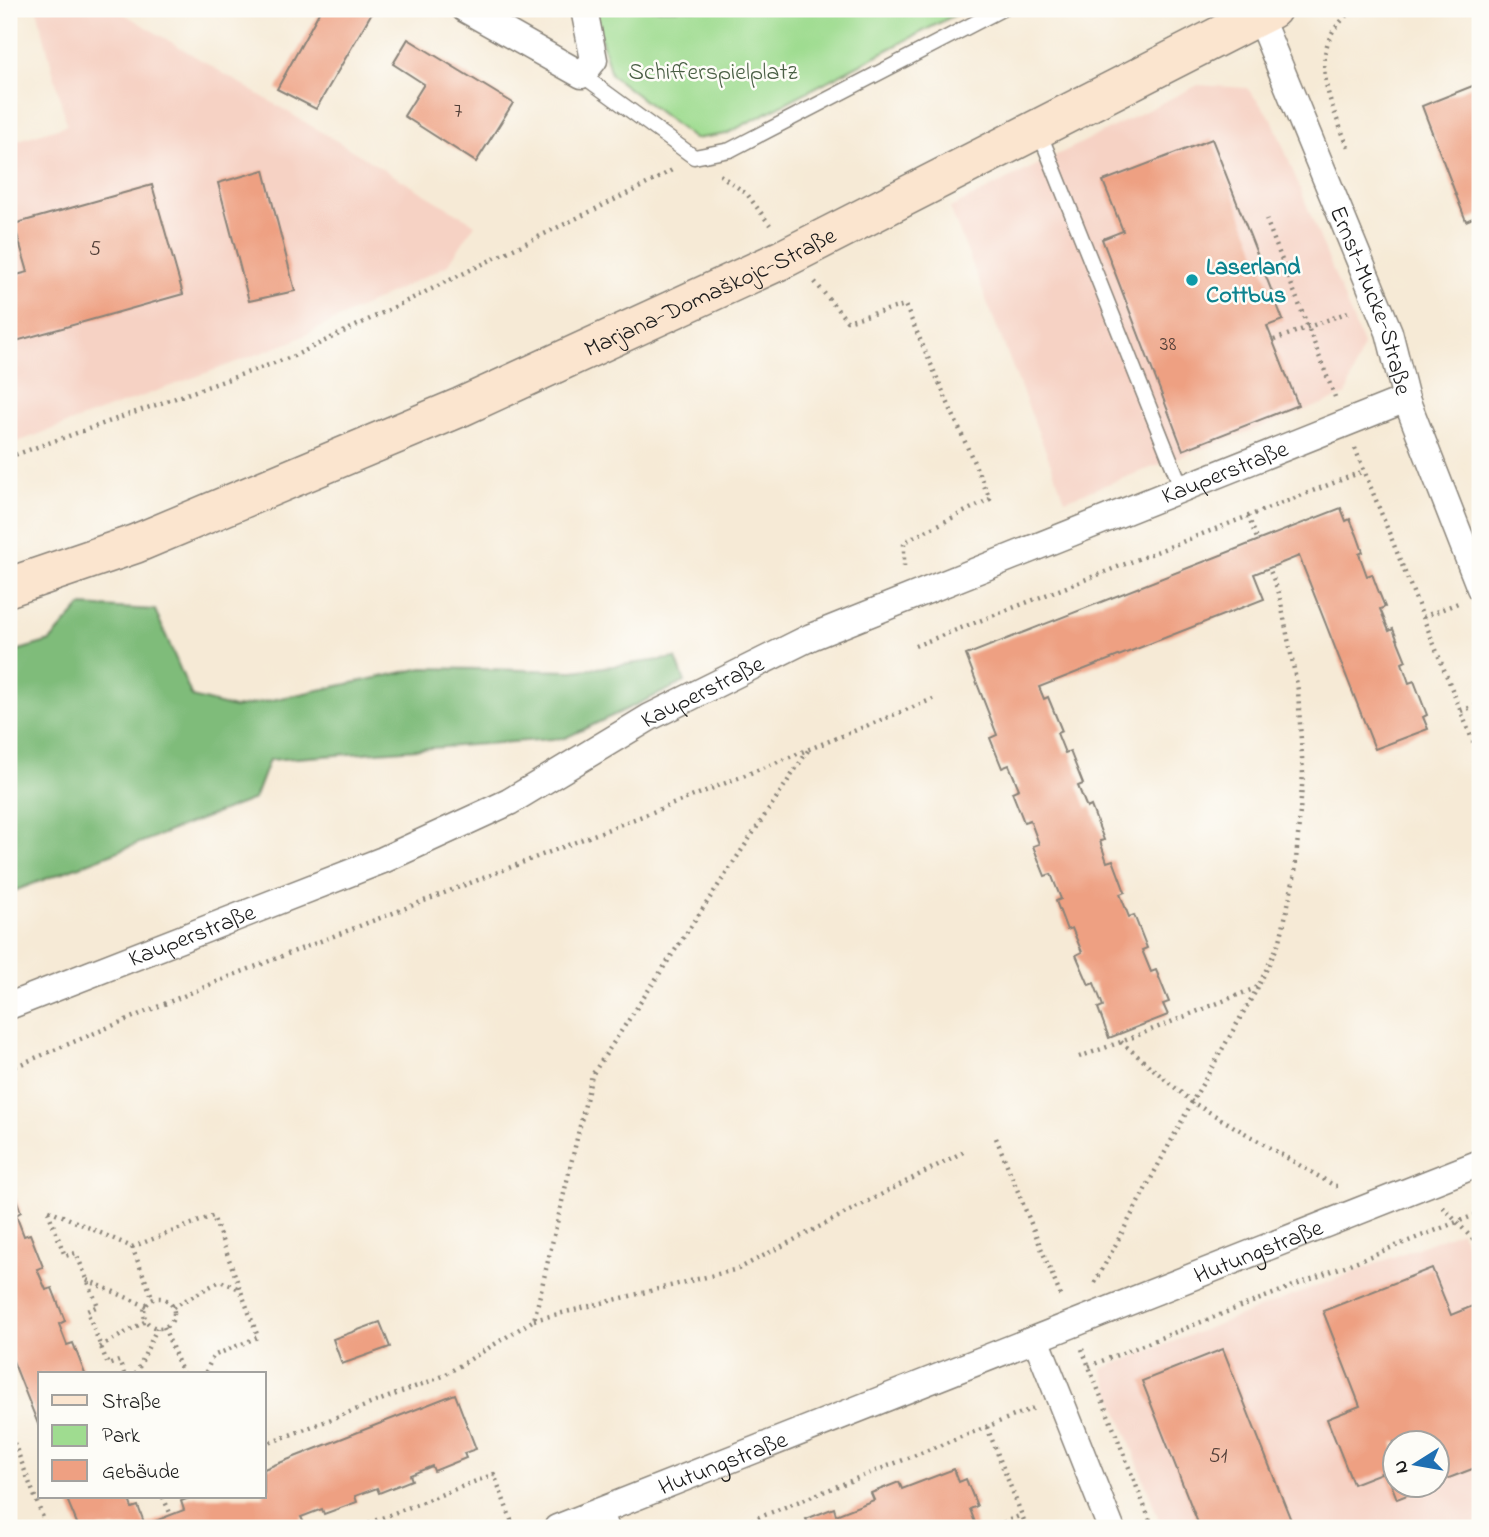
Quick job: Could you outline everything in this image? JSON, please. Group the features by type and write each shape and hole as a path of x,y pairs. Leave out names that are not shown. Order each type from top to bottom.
{"street":[{"path":"465,9 582,75 594,60 584,9"},
{"name":"Marjana-Domaškojc-Straße","path":"9,587 135,544 461,407 792,255 1266,12"},
{"name":"Ernst-Mucke-Straße","path":"1266,12 1389,332 1406,399 1475,593"},
{"name":"Kauperstraße","path":"9,1006 383,860 509,802 650,717 811,637 1406,399"},
{"name":"Hutungstraße","path":"557,1528 608,1519 1037,1339 1480,1163"},
{"path":"1037,1339 1111,1528"}],"lane":[{"path":"582,75 694,157 730,150 1002,9"},
{"path":"1038,128 1182,489"}],"path":[{"path":"1349,9 1355,9"},
{"path":"9,457 294,356 655,180 694,157 747,194 792,255 847,321 905,305 990,499 904,542 903,600"},
{"path":"1266,219 1480,759"},
{"path":"1273,341 1376,301"},
{"path":"915,646 1364,471"},
{"path":"1248,516 1258,541"},
{"path":"1072,1325 1192,1102 1258,987 1280,941 1295,873 1303,774 1298,690 1279,593 1269,568"},
{"path":"1423,617 1475,593"},
{"path":"9,1069 231,976 686,799 933,699"},
{"path":"1461,712 1480,704"},
{"path":"534,1320 592,1075 809,748"},
{"path":"1079,1057 1258,987"},
{"path":"1121,1042 1192,1102 1335,1186 1347,1186"},
{"path":"266,1444 443,1376 534,1320 738,1269 967,1150"},
{"path":"1422,1187 1480,1247"},
{"path":"123,1372 119,1361 108,1365 87,1311 98,1306 76,1253 65,1256 47,1209 132,1247 153,1299"},
{"path":"1088,1366 1480,1213"},
{"path":"132,1247 213,1216 258,1337 213,1356 206,1372"},
{"path":"87,1280 146,1306"},
{"path":"173,1307 220,1281 240,1289"},
{"path":"153,1299 166,1300 173,1307 171,1322 164,1327 157,1328 146,1321 146,1306 153,1299"},
{"path":"100,1347 146,1321"},
{"path":"164,1327 182,1372"},
{"path":"137,1372 157,1328"},
{"path":"732,1528 741,1527 1059,1398"},
{"path":"988,1427 1027,1528"},
{"path":"9,1430 47,1528"},
{"path":"356,1528 494,1474 514,1528"},
{"path":"163,1498 171,1515"},
{"path":"990,1528 1022,1515"}],"shaded area":[{"path":"37,9 116,9 475,224 448,265 291,342 9,445 9,143 67,125"},
{"path":"1198,85 1247,88 1272,119 1363,345 1346,395 1065,500 950,208"},
{"path":"1461,1231 1480,1281 1480,1528 1162,1528 1102,1369"}],"green space":[{"name":"Schifferspielplatz","path":"593,9 966,9 726,134 694,139 611,75"},
{"path":"81,606 155,610 192,697 234,708 423,668 573,671 676,658 685,682 565,738 269,760 254,799 9,893 9,653 50,641"}],"building":[{"path":"321,9 374,9 316,109 277,89"},
{"path":"408,39 513,103 476,162 404,116 424,84 393,64"},
{"path":"1480,83 1480,215 1466,221 1422,106"},
{"name":"Laserland Cottbus","path":"1212,139 1283,320 1267,326 1298,405 1183,450 1102,239 1123,231 1103,181"},
{"path":"264,170 295,291 249,301 218,183"},
{"path":"152,185 183,294 9,343 9,277 28,272 14,224"},
{"path":"1341,508 1346,521 1350,519 1357,535 1363,552 1359,554 1367,576 1372,574 1385,607 1380,609 1389,631 1393,629 1406,661 1402,663 1409,683 1414,681 1427,715 1423,717 1428,729 1375,749 1299,556 1254,574 1264,599 1039,687 1044,699 1048,697 1062,731 1057,733 1065,753 1070,751 1083,784 1078,786 1087,808 1091,806 1104,840 1100,841 1107,862 1113,860 1125,892 1120,894 1129,917 1134,915 1147,948 1142,950 1151,972 1156,970 1169,1002 1163,1004 1168,1015 1109,1038 1098,1008 1103,1006 1094,983 1089,985 1076,955 1082,952 1072,928 1067,930 1056,901 1061,899 1051,874 1045,876 1033,846 1039,844 1030,820 1024,822 1012,792 1019,789 1009,765 1002,768 990,738 997,735 966,655"},
{"path":"9,1180 21,1212 16,1215 24,1236 30,1234 43,1267 37,1269 46,1290 52,1288 65,1321 59,1324 67,1345 73,1343 84,1372 38,1372 38,1424 11,1356 9,1357"},
{"path":"1432,1268 1451,1315 1480,1303 1480,1466 1450,1478 1450,1428 1380,1428 1380,1473 1353,1484 1327,1419 1360,1406 1323,1311"},
{"path":"380,1322 390,1347 342,1364 333,1339"},
{"path":"1223,1349 1294,1528 1200,1528 1142,1381"},
{"path":"455,1394 476,1449 464,1453 466,1458 434,1471 432,1466 410,1475 412,1480 379,1493 377,1488 355,1496 357,1502 324,1514 322,1509 301,1517 304,1523 290,1528 79,1528 66,1498 128,1498 132,1508 138,1506 145,1525 184,1510 181,1501 189,1498 266,1498 266,1468"},
{"path":"954,1469 959,1482 966,1479 977,1506 970,1509 977,1528 802,1528 809,1525 806,1519 834,1508 836,1515 874,1500 871,1493 899,1482 902,1489"}],"place":[{"name":"Laserland Cottbus","path":"1192,280"}]}
